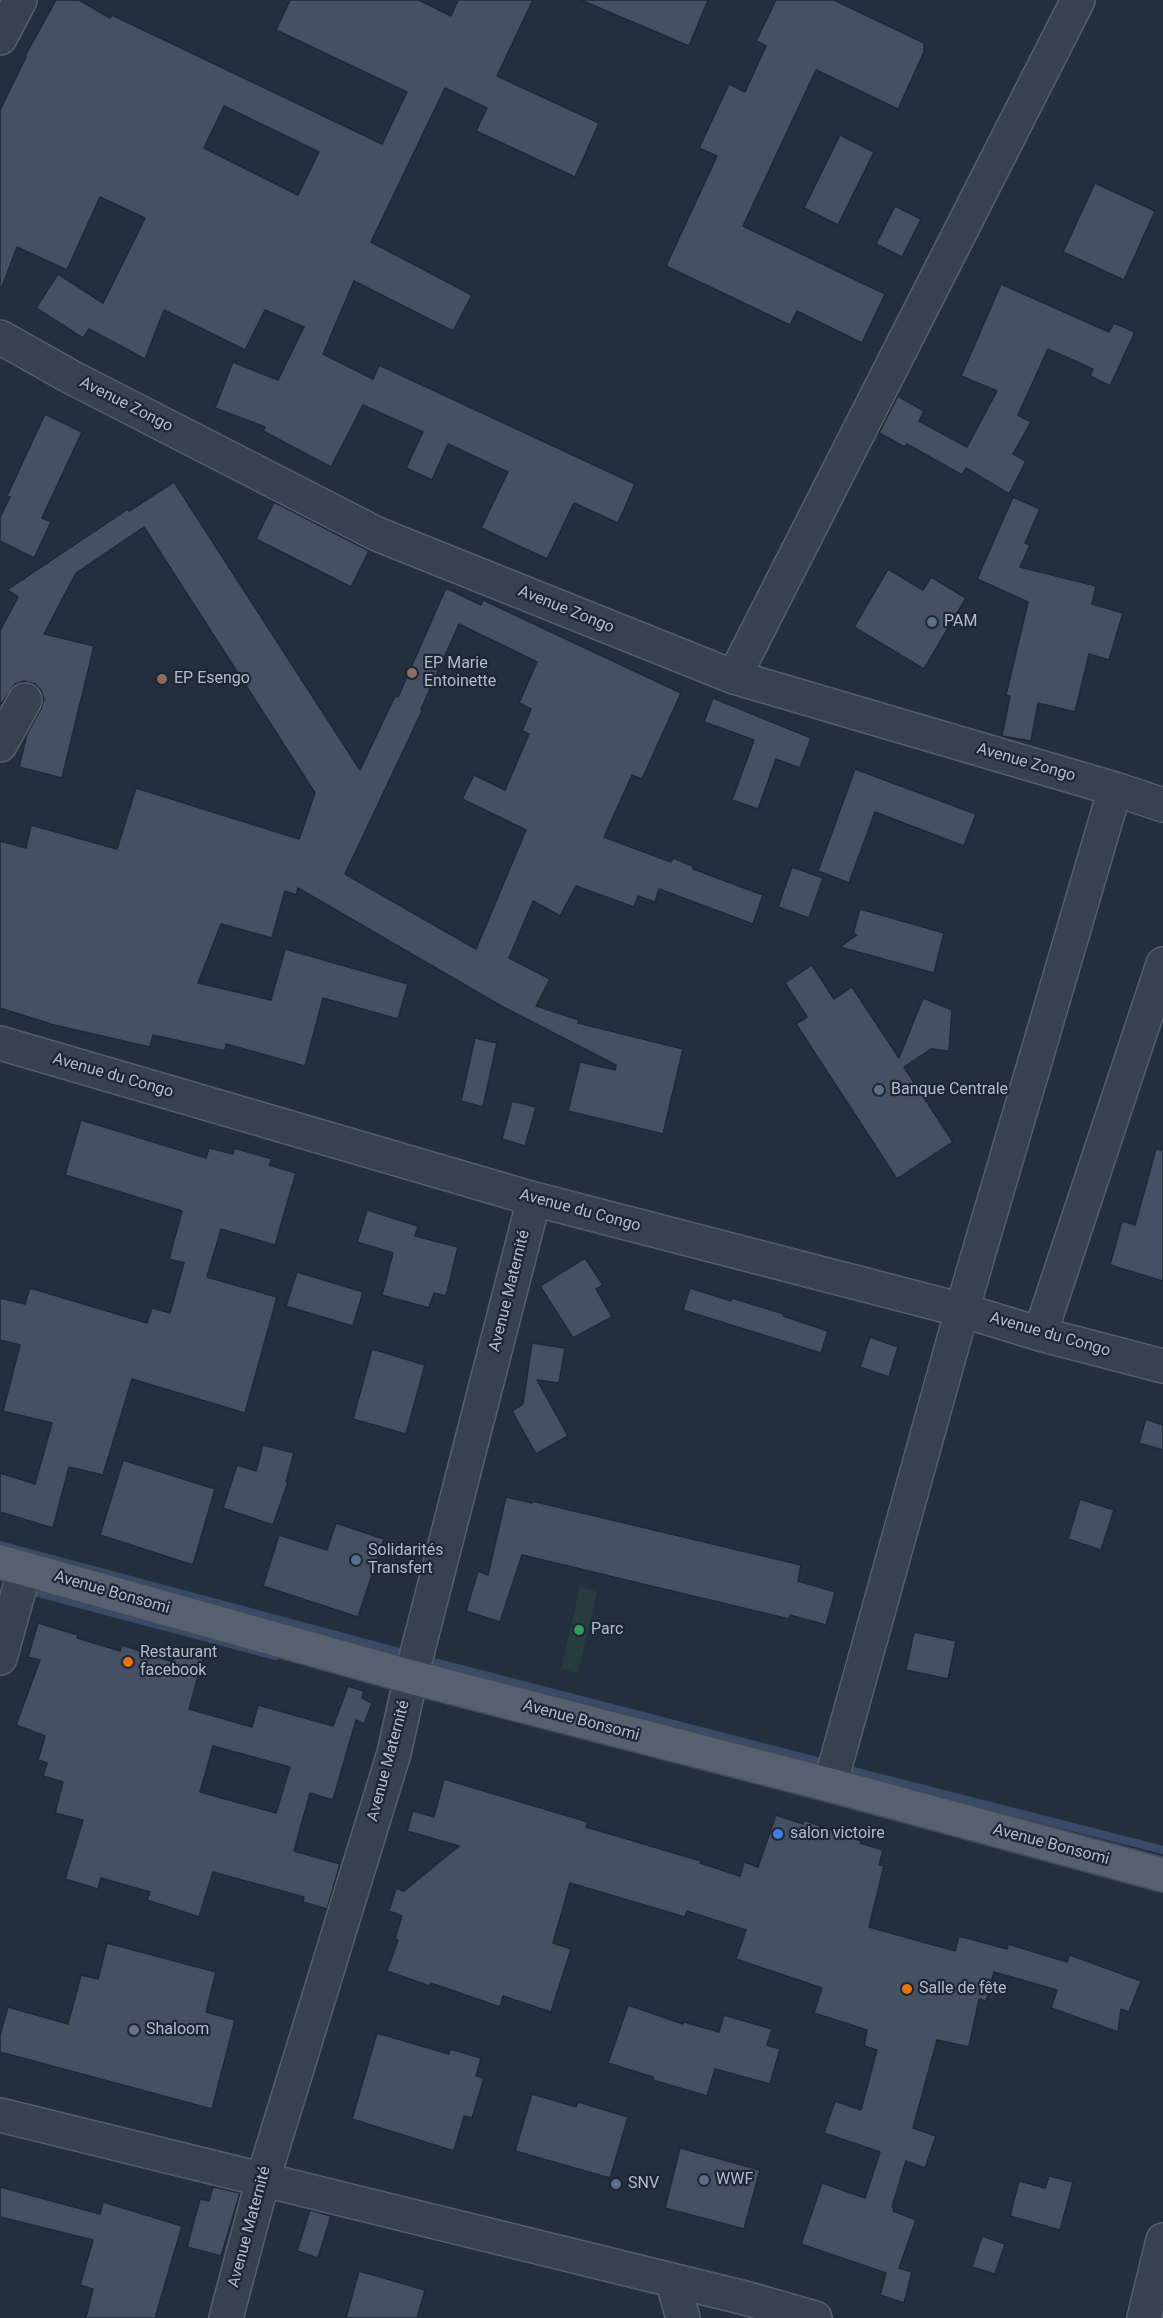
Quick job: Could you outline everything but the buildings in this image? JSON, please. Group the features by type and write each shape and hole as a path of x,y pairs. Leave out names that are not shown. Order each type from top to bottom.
{"main road":[{"name":"Avenue Bonsomi","path":"13,1565 411,1677 830,1785 1163,1875"}],"street":[{"path":"0,38 20,0"},
{"path":"734,677 1078,0"},
{"name":"Avenue Zongo","path":"0,337 71,377 377,534 734,677 1115,789 1163,806"},
{"path":"0,745 25,700"},
{"path":"830,1785 962,1310 1115,789"},
{"path":"1040,1334 1163,964"},
{"name":"Avenue du Congo","path":"0,1043 534,1199 962,1310 1040,1334 1163,1366"},
{"name":"Avenue Maternité","path":"226,2318 263,2179 394,1752 411,1677 534,1199"},
{"path":"0,1658 13,1565"},
{"path":"0,2115 672,2280 742,2309 815,2318"},
{"path":"1144,2318 1163,2240"},
{"path":"672,2280 683,2318"}],"green space":[{"name":"Parc","path":"580,1587 597,1592 578,1673 561,1669"}],"waterway":[{"path":"0,1545 411,1655"},
{"path":"26,1590 275,1656"},
{"path":"423,1659 829,1764"},
{"path":"841,1768 1163,1850"}],"place":[{"name":"PAM","path":"932,622"},
{"name":"EP Marie Entoinette","path":"412,673"},
{"name":"EP Esengo","path":"162,679"},
{"name":"Banque Centrale","path":"879,1090"},
{"name":"Solidarités Transfert","path":"356,1560"},
{"name":"Parc","path":"579,1630"},
{"name":"Restaurant facebook","path":"128,1662"},
{"name":"salon victoire","path":"778,1834"},
{"name":"Salle de fête","path":"907,1989"},
{"name":"Shaloom","path":"134,2030"},
{"name":"WWF","path":"704,2180"},
{"name":"SNV","path":"616,2184"}]}
